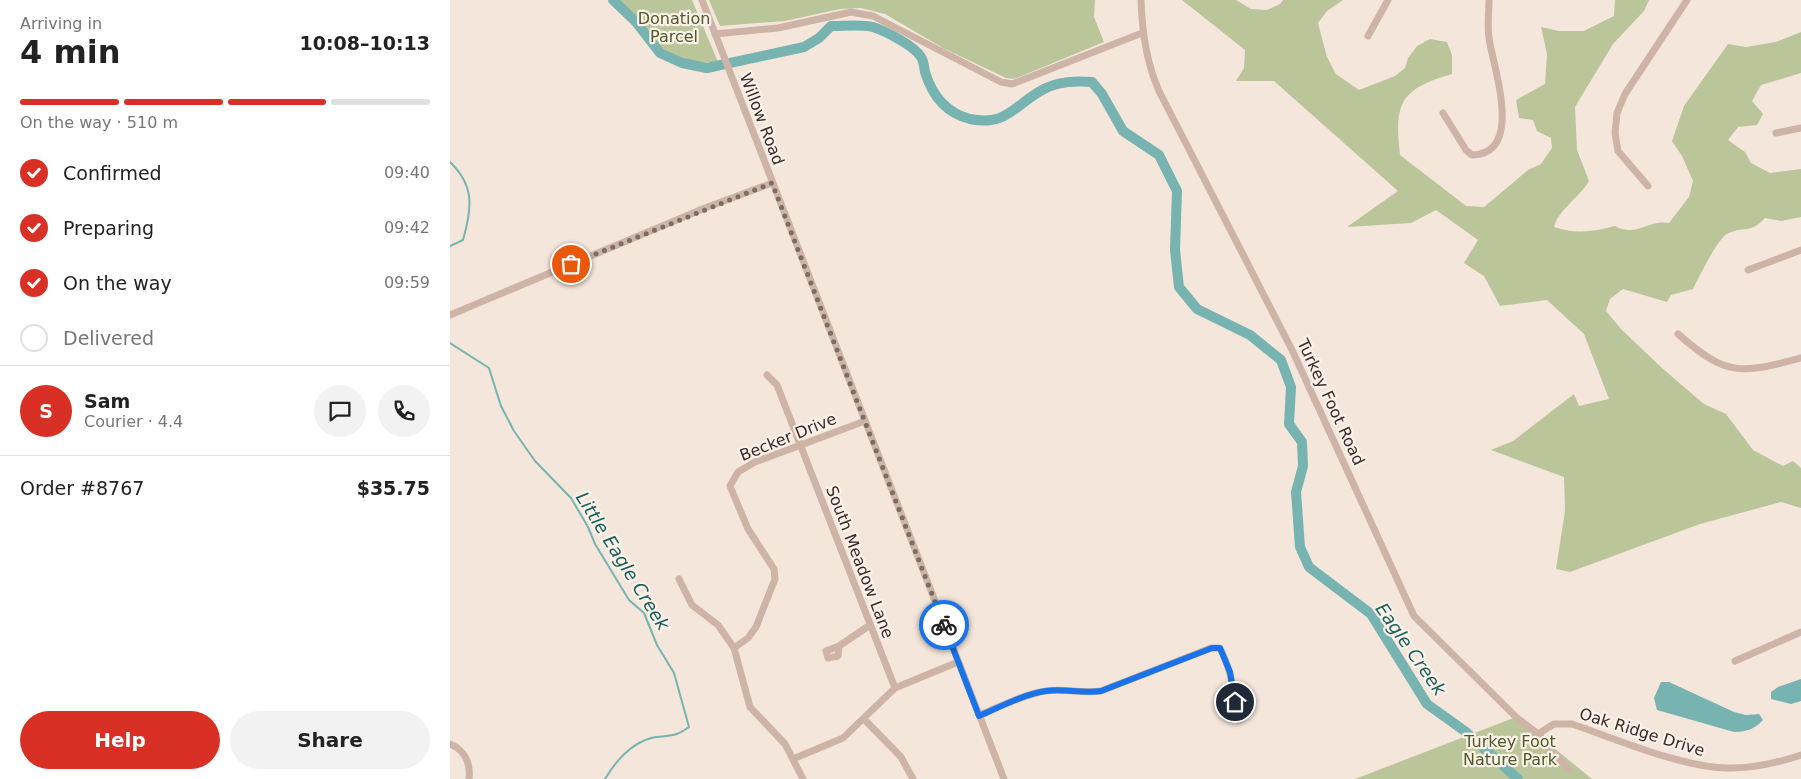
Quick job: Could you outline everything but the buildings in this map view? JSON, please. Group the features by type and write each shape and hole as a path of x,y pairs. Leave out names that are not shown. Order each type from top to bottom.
{"street":[{"name":"Willow Road","path":"702,0 1004,779"},
{"name":"Turkey Foot Road","path":"1141,0 1142,33 1152,75 1159,91 1292,350 1414,616 1516,717 1538,734 1569,770"},
{"path":"1368,36 1388,0"},
{"path":"1444,113 1466,150 1472,154 1485,152 1492,147 1499,137 1504,112 1489,37 1490,0"},
{"path":"1648,186 1618,151 1615,133 1617,113 1625,94 1687,0"},
{"path":"715,34 778,28 851,12 866,14 921,39 1001,82 1012,84 1142,33"},
{"path":"1776,133 1801,128"},
{"path":"450,315 706,208 772,183"},
{"path":"1748,270 1801,250"},
{"path":"1678,334 1706,357 1733,369 1762,368 1801,358"},
{"name":"South Meadow Lane","path":"767,375 777,385 895,688"},
{"name":"Becker Drive","path":"736,646 748,638 756,627 775,579 774,569 748,529 730,486 735,476 745,467 865,421"},
{"path":"679,579 692,605 718,625 736,646 750,707 776,733 803,779"},
{"path":"839,646 870,625"},
{"path":"1735,661 1801,632"},
{"path":"979,716 1040,692 1053,690 1086,693 1101,691 1212,648 1220,648 1230,672 1238,720"},
{"path":"793,759 843,738 895,688 958,662"},
{"path":"864,719 901,757 913,779"},
{"name":"Oak Ridge Drive","path":"1538,734 1554,724 1572,724 1687,762 1726,768 1772,764 1801,755"},
{"path":"450,744 458,749 468,760 469,779"}],"green space":[{"name":"Donation Parcel","path":"612,0 692,0 718,62 682,63 660,53 636,22"},
{"path":"709,0 1095,0 1094,17 1104,42 1014,79 1006,78 943,48 885,14 861,8 840,9 785,21 720,26"},
{"path":"1182,0 1236,0 1251,9 1267,10 1280,4 1283,0 1343,0 1327,11 1318,23 1327,57 1336,74 1359,90 1395,76 1405,68 1408,58 1417,46 1430,39 1447,42 1452,55 1452,74 1421,86 1404,101 1400,110 1398,137 1400,155 1466,206 1484,207 1528,170 1541,164 1552,148 1551,138 1537,131 1533,120 1519,118 1516,100 1545,84 1547,54 1541,27 1559,31 1584,31 1614,16 1615,0 1649,0 1644,11 1613,44 1575,107 1577,150 1589,181 1564,209 1554,227 1577,231 1592,231 1615,226 1629,230 1655,223 1669,223 1689,197 1693,181 1682,156 1672,141 1684,106 1728,44 1746,47 1776,42 1801,32 1801,73 1761,85 1752,101 1763,114 1757,125 1738,127 1728,140 1745,152 1751,163 1770,173 1801,169 1801,217 1781,221 1765,218 1755,226 1727,234 1714,251 1693,289 1671,295 1667,302 1623,289 1610,299 1606,311 1621,329 1663,369 1704,404 1726,414 1753,450 1783,466 1793,461 1801,468 1801,508 1781,502 1700,524 1570,572 1556,569 1565,511 1564,477 1491,450 1513,441 1574,394 1579,406 1609,399 1584,334 1547,300 1500,306 1484,276 1464,263 1478,240 1436,210 1411,223 1347,227 1398,191 1274,81 1236,81 1244,68 1245,50"},
{"name":"Turkey Foot Nature Park","path":"1516,717 1592,779 1355,779"}],"water":[{"path":"1801,679 1801,701 1791,704 1771,699 1771,692 1778,687"},
{"path":"1661,682 1669,682 1734,712 1746,715 1759,714 1763,720 1757,726 1750,729 1734,732 1657,710 1654,698"}],"waterway":[{"name":"Eagle Creek","path":"613,0 636,22 660,53 682,63 707,68 804,47 819,38 831,26 858,25 873,27 913,48 922,59 928,80 941,102 947,108 970,119 983,121 1002,117 1034,95 1056,84 1092,82 1102,94 1123,131 1159,155 1177,191 1175,250 1179,287 1197,309 1250,335 1281,360 1291,387 1289,424 1302,442 1303,466 1296,492 1300,547 1309,567 1371,614 1427,704 1466,732 1518,779"},
{"name":"Little Eagle Creek","path":"450,162 464,180 469,198 468,218 463,240 450,246"},
{"name":"Little Eagle Creek","path":"450,343 489,368 501,406 514,431 535,461 571,498 588,527 595,544 629,600 644,613 657,645 674,673 689,727 677,734 656,737 640,742 620,758 605,779"}],"way so far":[{"path":"571,264 772,183 944,625"}],"route":[{"path":"944,625 979,716 1040,692 1053,690 1086,693 1101,691 1212,648 1220,648 1227,661 1233,683 1235,702"}]}
